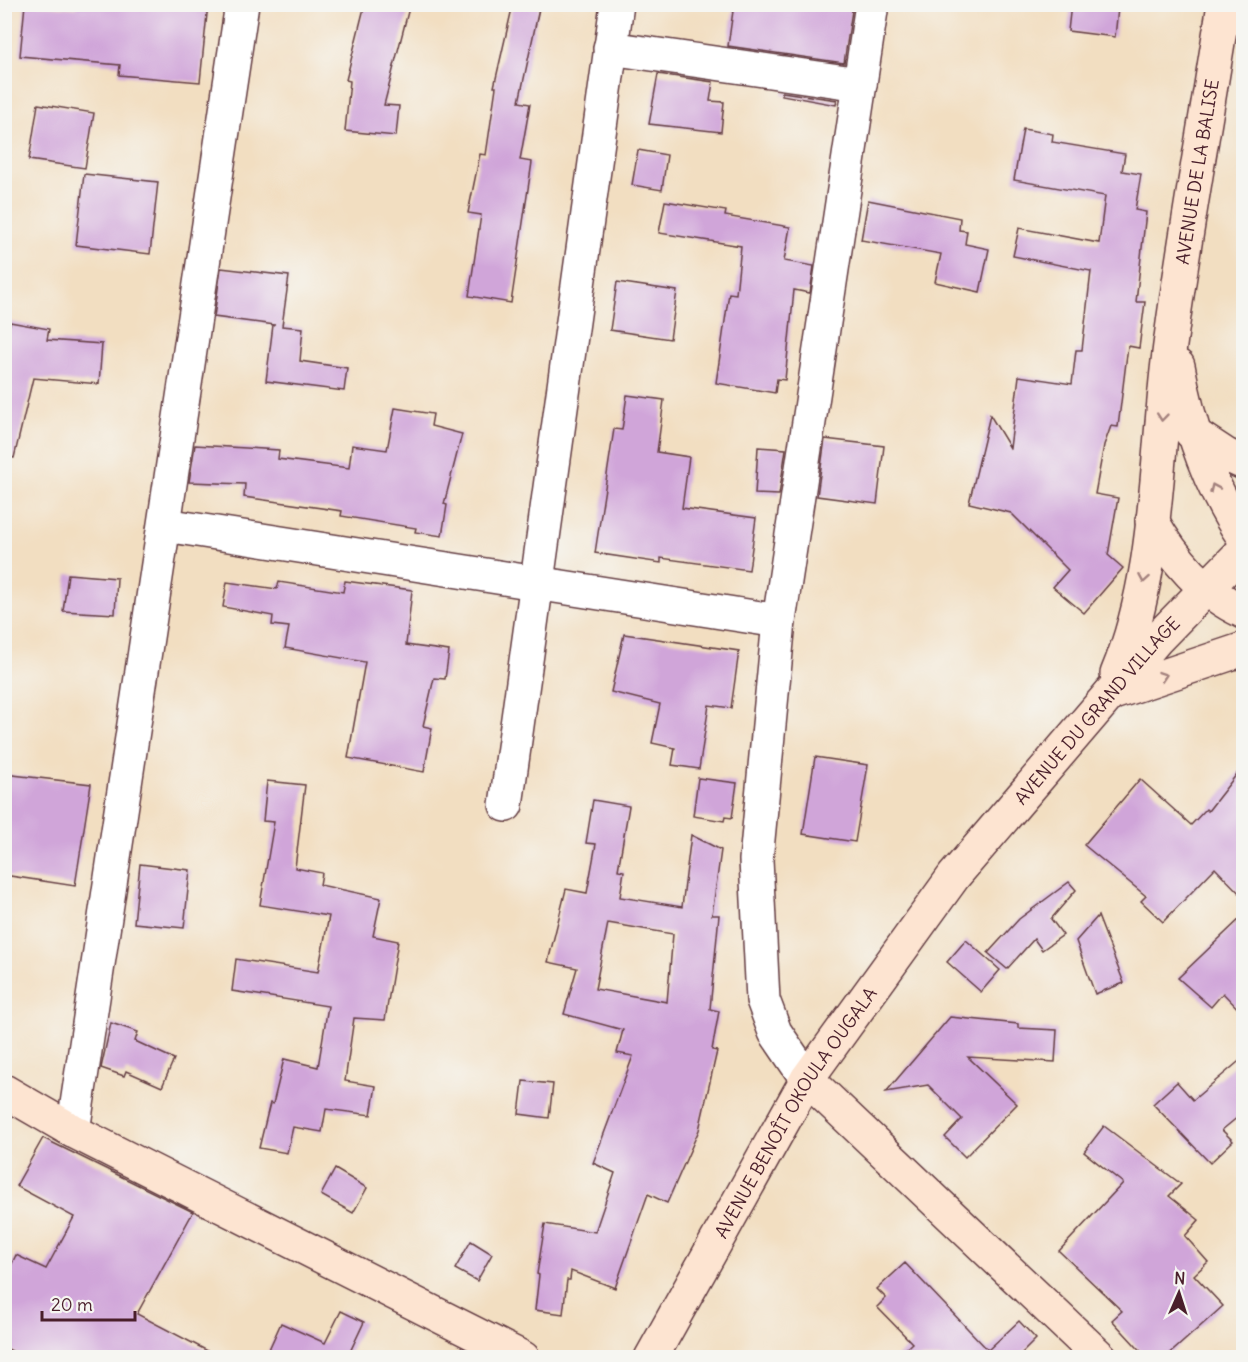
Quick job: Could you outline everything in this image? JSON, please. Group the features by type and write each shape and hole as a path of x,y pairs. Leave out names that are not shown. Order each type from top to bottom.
{"street":[{"path":"74,1131 242,4"},
{"path":"506,805 617,4"},
{"path":"872,4 779,621 756,861 763,1000 775,1032 807,1079 1101,1358"},
{"name":"AVENUE DE LA BALISE","path":"1108,694 1134,624 1145,579 1171,338 1224,4"},
{"path":"610,48 860,84"},
{"path":"1171,338 1191,432 1225,511 1244,538"},
{"path":"1191,432 1226,455 1244,463"},
{"path":"1152,521 1170,552 1185,571 1244,612"},
{"path":"165,525 779,621"},
{"name":"AVENUE DU GRAND VILLAGE","path":"954,876 1108,694 1156,640 1244,549"},
{"path":"1108,694 1244,649"},
{"name":"AVENUE BENOÎT OKOULA OUGALA","path":"651,1358 807,1079 954,876"},
{"path":"4,1091 74,1131 523,1358"}],"building":[{"path":"25,4 76,8 77,4 208,4 200,82 119,75 120,65 20,56"},
{"path":"365,4 410,4 384,105 399,106 396,136 345,131 350,81 346,80"},
{"path":"513,4 540,4 519,102 530,104 520,160 532,162 511,303 469,296 481,215 468,213 480,154 486,155 496,87 494,87"},
{"path":"734,4 853,4 844,63 728,46"},
{"path":"1071,4 1118,8 1115,37 1068,31"},
{"path":"658,74 713,82 710,101 724,102 721,132 649,124"},
{"path":"782,92 837,100 836,105 782,95"},
{"path":"38,104 94,113 85,168 29,160"},
{"path":"1023,129 1053,134 1052,142 1125,154 1122,171 1141,174 1135,210 1146,212 1136,302 1145,302 1139,348 1128,346 1118,427 1111,426 1104,445 1095,494 1118,498 1108,555 1123,568 1084,613 1053,587 1068,570 1011,513 969,503 990,415 1010,448 1019,376 1072,384 1076,350 1082,350 1091,271 1013,256 1019,228 1099,243 1105,196 1014,180"},
{"path":"638,150 667,155 662,190 632,185"},
{"path":"84,174 158,182 150,254 76,245"},
{"path":"868,200 960,218 959,230 967,231 965,244 989,249 980,292 935,282 941,254 861,240"},
{"path":"665,201 726,211 725,216 790,227 784,261 814,266 810,293 794,290 785,380 777,379 775,393 716,383 729,293 736,294 741,246 659,233"},
{"path":"221,268 289,276 282,326 303,328 300,361 347,368 344,391 266,381 273,325 275,325 214,317"},
{"path":"617,282 677,291 670,339 610,330"},
{"path":"10,322 49,329 47,340 102,344 99,384 33,378 14,458 4,457 4,351"},
{"path":"627,395 664,400 657,452 689,457 682,508 756,518 749,570 661,558 661,563 595,553 614,429 622,430"},
{"path":"395,408 433,414 431,426 462,434 444,504 447,505 442,536 415,532 416,528 341,516 342,511 244,497 245,484 189,482 195,445 279,450 278,459 349,468 352,445 387,450"},
{"path":"825,439 884,446 877,504 817,496"},
{"path":"758,447 786,449 779,495 755,494"},
{"path":"68,574 117,578 115,614 63,611"},
{"path":"345,581 412,590 406,645 449,651 445,679 434,678 423,726 432,728 424,772 348,758 365,662 285,648 289,627 272,625 273,616 223,607 227,582 277,589 279,582 343,592"},
{"path":"624,634 739,651 731,708 709,705 699,769 672,765 675,748 652,743 660,704 611,692"},
{"path":"815,757 868,765 855,842 803,834"},
{"path":"1244,765 1244,898 1215,868 1163,922 1141,901 1146,896 1084,845 1140,779 1191,825 1206,809 1208,811"},
{"path":"4,774 91,784 75,886 4,875"},
{"path":"698,778 737,783 732,818 725,817 724,821 693,816"},
{"path":"267,781 305,785 295,868 322,873 320,885 381,898 373,936 398,941 385,1020 354,1018 345,1081 376,1086 371,1115 326,1109 322,1132 293,1127 287,1153 259,1148 270,1103 273,1104 284,1059 318,1067 328,1006 232,991 236,959 318,972 329,916 260,905 274,822 263,821"},
{"path":"593,800 629,806 618,870 624,871 620,897 682,907 691,835 721,850 712,915 719,915 710,1009 719,1011 712,1050 717,1051 699,1130 667,1203 648,1194 615,1288 571,1271 570,1280 567,1280 563,1314 535,1310 539,1275 537,1274 545,1224 595,1232 615,1173 593,1163 633,1056 617,1053 623,1030 564,1014 577,968 548,962 566,889 587,893 596,844 586,843","holes":["608,923 673,934 667,1002 595,989"]},
{"path":"140,864 190,870 184,928 134,923"},
{"path":"1069,882 1076,890 1051,919 1063,935 1042,950 1034,939 1007,969 988,953 1019,919"},
{"path":"1244,915 1244,1015 1223,993 1211,1007 1178,978"},
{"path":"1098,916 1124,983 1095,994 1076,941"},
{"path":"966,940 1000,970 981,992 947,962"},
{"path":"950,1017 1018,1024 1018,1028 1057,1030 1055,1062 968,1057 1017,1104 965,1157 945,1137 962,1119 928,1085 886,1092"},
{"path":"111,1023 138,1032 135,1041 174,1059 162,1087 126,1071 124,1076 101,1068"},
{"path":"1244,1057 1244,1112 1222,1130 1233,1141 1210,1163 1153,1104 1177,1082 1193,1100"},
{"path":"523,1081 553,1084 549,1118 519,1114"},
{"path":"1104,1126 1181,1184 1169,1196 1199,1220 1185,1236 1208,1262 1194,1275 1223,1306 1165,1358 1147,1358 1112,1320 1122,1311 1059,1251 1123,1183 1084,1152"},
{"path":"43,1138 193,1212 137,1314 221,1358 25,1358 4,1347 4,1280 16,1255 46,1269 74,1217 16,1186"},
{"path":"335,1169 367,1188 353,1213 321,1195"},
{"path":"471,1241 492,1254 477,1281 455,1269"},
{"path":"905,1263 988,1350 1019,1321 1036,1339 1017,1358 896,1358 912,1343 877,1307 886,1298 877,1289"},
{"path":"341,1311 364,1322 349,1354 357,1358 265,1358 281,1323 325,1343"}]}
